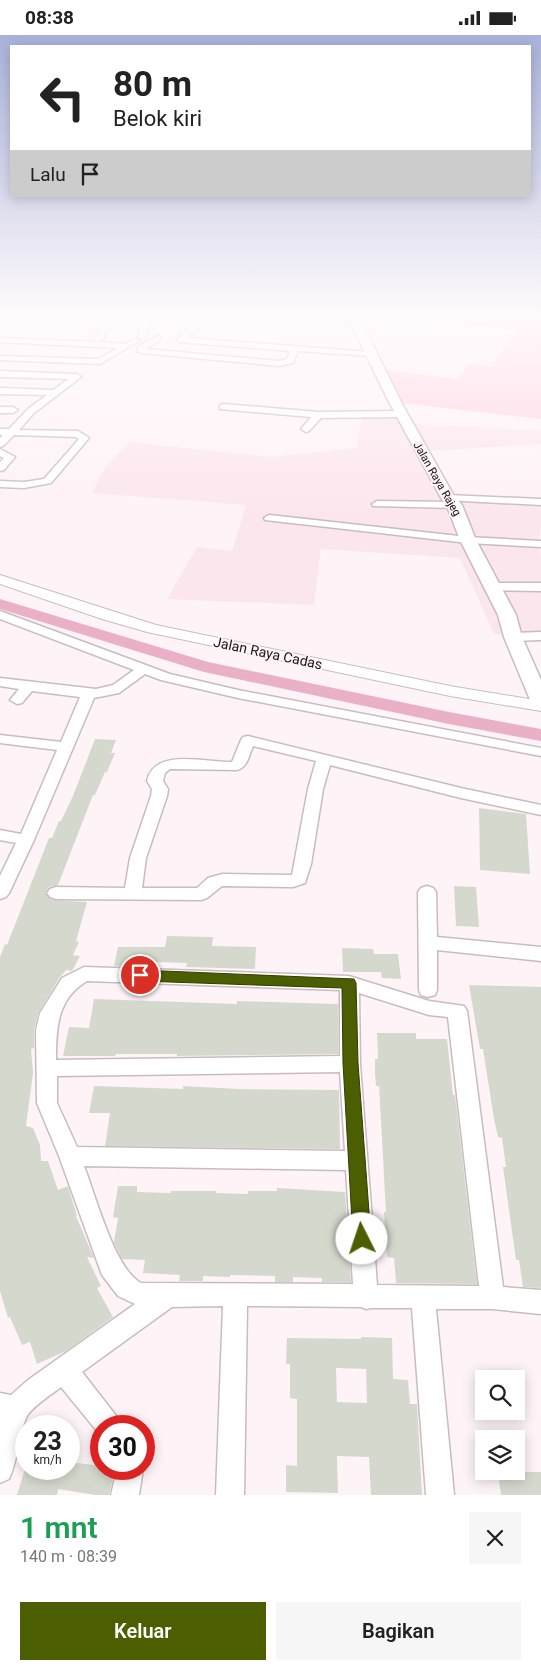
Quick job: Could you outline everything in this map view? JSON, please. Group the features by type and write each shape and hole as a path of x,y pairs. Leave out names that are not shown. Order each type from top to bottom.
{"main road":[{"name":"Jalan Raya Rajeg","path":"385,382 451,501 468,540 506,615 513,637 541,702"}],"street":[{"path":"0,444 31,411 70,382"},
{"path":"0,391 54,393"},
{"path":"223,407 318,415 401,414"},
{"path":"0,410 13,410"},
{"path":"306,429 318,415"},
{"path":"0,431 78,434 84,438 47,481 24,485 0,484"},
{"path":"0,452 10,457 0,469"},
{"path":"377,504 451,501 541,502"},
{"path":"269,518 468,540 541,544"},
{"name":"Jalan Raya Cadas","path":"0,579 108,616 153,629 450,691 541,706"},
{"path":"491,587 541,587"},
{"path":"0,615 166,677 238,694 541,752"},
{"path":"513,637 541,636"},
{"path":"0,682 89,693 115,690 143,669"},
{"path":"17,700 29,686"},
{"path":"0,893 26,840 89,693"},
{"path":"0,739 67,747"},
{"path":"133,894 138,858 159,796 160,789 155,781 156,773 168,763 232,767 238,765 248,740 461,793 541,809"},
{"path":"56,893 201,894 214,882 222,879 293,881 299,879 311,821 316,781 324,759"},
{"path":"0,835 26,840"},
{"path":"427,891 428,990"},
{"path":"428,943 541,954"},
{"path":"492,1298 456,1011 429,1008 349,983 84,974 69,983 50,1013 46,1030 47,1103 70,1156 110,1267 126,1288 138,1294 168,1296 235,1294 366,1298 492,1298 541,1301"},
{"path":"349,983 350,1063 366,1298"},
{"path":"46,1068 350,1063"},
{"path":"70,1156 357,1161"},
{"path":"230,1495 235,1294"},
{"path":"0,1471 8,1408 65,1371 168,1296"},
{"path":"423,1298 440,1495"},
{"path":"65,1371 99,1415"},
{"path":"125,1495 128,1480"}],"shaded area":[{"path":"392,382 541,382 541,419 401,403"},
{"path":"386,414 409,424 541,431 541,444 430,451 458,499 541,501 541,528 538,545 541,556 541,637 494,634 460,558 321,549 314,605 167,599 197,547 232,551 246,505 92,493 104,469 129,442 270,457 356,448 362,418"}],"building":[{"path":"95,739 116,740 111,753 115,753 95,795 93,795 58,885 49,887 45,893 52,900 87,902 76,941 79,942 73,955 80,956 72,971 66,970 60,977 38,1013 34,1030 34,1048 31,1049 33,1073 26,1126 33,1128 40,1145 41,1161 48,1161 58,1190 68,1186 76,1216 94,1258 87,1257 101,1286 97,1288 113,1317 66,1351 37,1364 30,1342 22,1345 10,1317 8,1318 0,1291 0,957 5,944 7,945 49,838 52,838 73,796"},
{"path":"479,808 526,814 530,874 480,870"},
{"path":"454,886 476,887 479,927 456,926"},
{"path":"167,936 213,937 212,946 256,947 255,969 186,967 187,963 155,962 155,967 114,966 118,947 165,947"},
{"path":"342,948 373,949 374,954 398,954 401,979 382,978 381,972 343,972"},
{"path":"469,985 541,987 541,1288 523,1287 519,1260 516,1260 503,1167 506,1167 502,1138 498,1137 494,1119 483,1049 480,1049"},
{"path":"94,999 237,1004 237,1001 338,1004 338,1054 177,1056 177,1054 116,1054 115,1056 63,1056 69,1027 89,1028"},
{"path":"377,1033 416,1033 416,1039 447,1039 477,1284 396,1283 394,1258 387,1257 379,1086 376,1086 375,1072 375,1059 378,1059"},
{"path":"94,1086 183,1089 183,1086 240,1089 339,1090 340,1149 105,1146 110,1113 89,1113"},
{"path":"118,1186 137,1186 137,1192 171,1193 171,1191 216,1191 216,1193 248,1194 248,1191 277,1191 277,1188 345,1192 351,1282 322,1282 322,1278 293,1277 293,1282 275,1282 275,1276 230,1275 230,1277 203,1276 203,1281 179,1281 180,1275 143,1273 145,1260 122,1259 114,1242 118,1218 113,1217"},
{"path":"361,1337 392,1338 393,1379 408,1380 410,1404 417,1404 422,1495 371,1495 369,1457 337,1456 338,1493 286,1492 286,1465 297,1466 297,1399 290,1398 290,1364 286,1364 287,1338 361,1339","holes":["336,1368 366,1369 367,1403 337,1402"]},
{"path":"80,1463 90,1465 90,1480 112,1480 109,1495 96,1495 58,1489 57,1495 17,1495 22,1480 80,1480"},
{"path":"525,1472 541,1472 541,1495 501,1495 499,1480 525,1480"}],"waterway":[{"path":"0,604 204,667 449,718 541,735"}],"route":[{"path":"140,975 349,983 350,1063 362,1239"}]}
